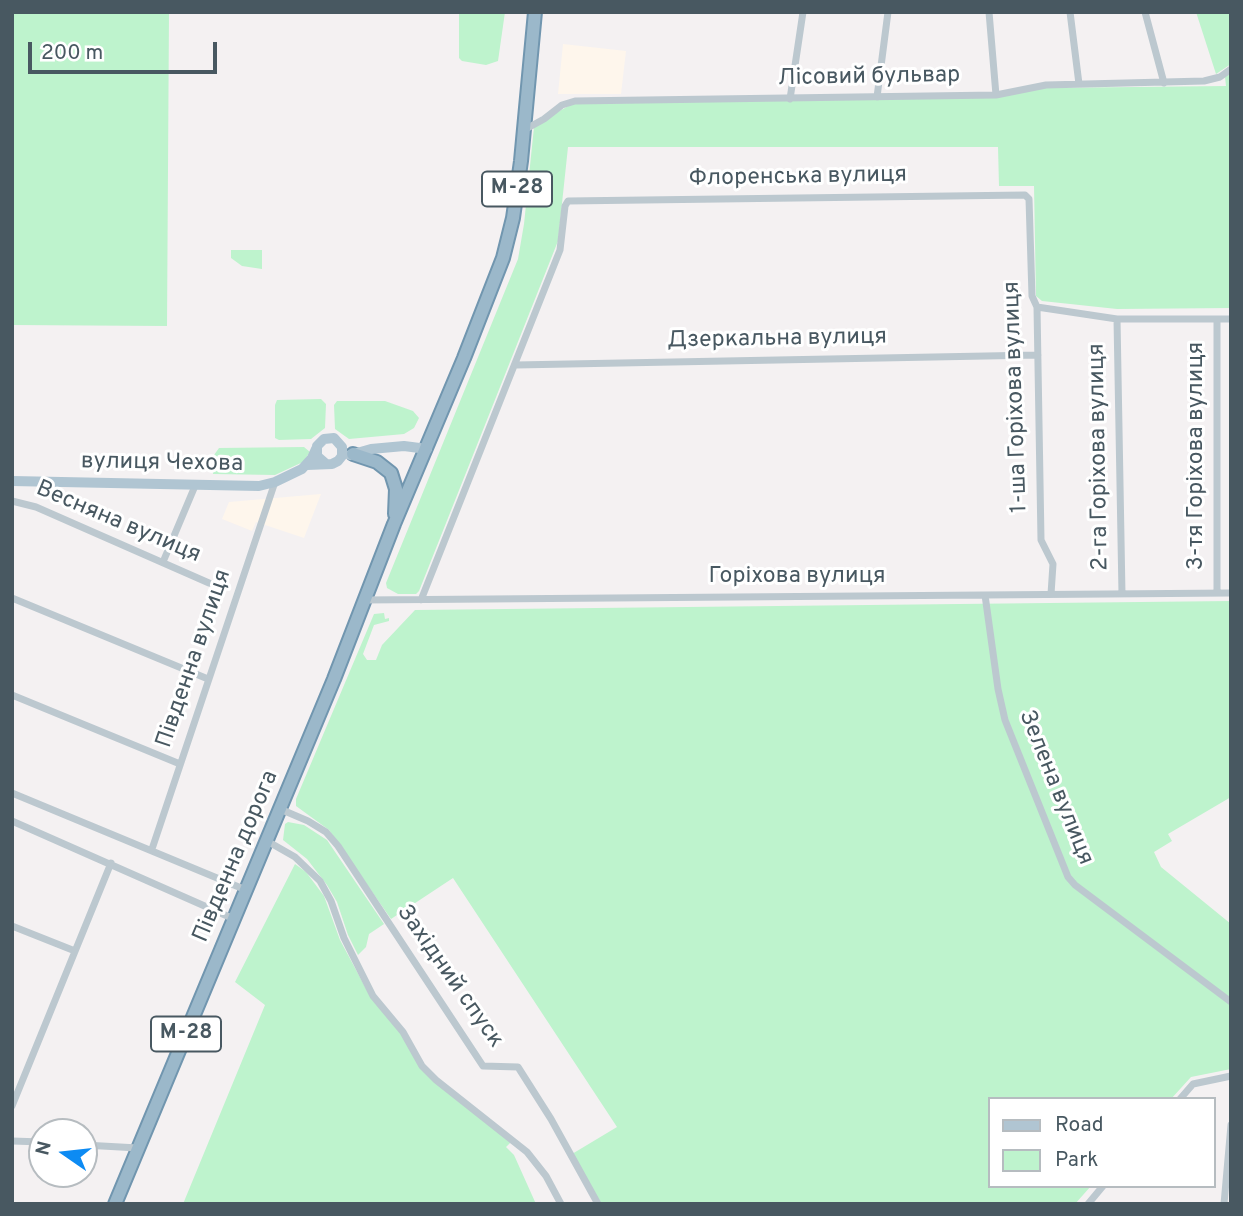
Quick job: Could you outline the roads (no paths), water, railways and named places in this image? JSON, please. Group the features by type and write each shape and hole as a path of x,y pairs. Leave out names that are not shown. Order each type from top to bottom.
{"highway":[{"name":"М-28","path":"394,524 503,258 513,218 535,12"},
{"path":"353,454 377,461 391,473 396,489 394,524"},
{"name":"Південна дорога","path":"115,1204 334,679 394,524"}],"main road":[{"path":"306,466 324,439 331,437 355,447 371,449 412,446 427,449"},
{"path":"338,461 343,453 339,442"},
{"path":"316,449 317,456 325,463 371,449"},
{"name":"вулиця Чехова","path":"12,481 259,486 275,482 306,466 325,463"}],"street":[{"path":"790,99 803,12"},
{"path":"877,97 888,12"},
{"path":"989,12 996,95"},
{"path":"1070,12 1079,84"},
{"path":"1145,12 1164,83"},
{"name":"Лісовий бульвар","path":"524,130 562,105 575,101 996,95 1046,85 1204,81 1231,69"},
{"name":"Флоренська вулиця","path":"516,365 560,250 565,206 568,201 1028,196"},
{"name":"1-ша Горіхова вулиця","path":"1028,196 1032,296 1037,307 1041,540 1052,558 1051,594"},
{"path":"1037,307 1117,319 1231,319"},
{"name":"2-га Горіхова вулиця","path":"1117,319 1122,594"},
{"name":"3-тя Горіхова вулиця","path":"1217,320 1217,593"},
{"name":"Дзеркальна вулиця","path":"516,365 1038,355"},
{"path":"421,600 516,365"},
{"name":"Південна вулиця","path":"152,849 275,482"},
{"path":"163,562 195,486"},
{"name":"Весняна вулиця","path":"12,501 36,507 209,583"},
{"name":"Горіхова вулиця","path":"364,600 1231,593"},
{"name":"Зелена вулиця","path":"985,595 998,689 1006,720 1068,877 1231,1002"},
{"path":"12,598 208,679"},
{"path":"12,695 180,764"},
{"path":"12,793 246,890"},
{"name":"Західний спуск","path":"280,809 326,832 338,846 483,1066 518,1067 551,1119 598,1204"},
{"path":"12,821 234,919"},
{"path":"267,841 295,857 320,881 373,996 403,1032 422,1066 527,1152 547,1175 561,1204"},
{"path":"12,1106 111,863"},
{"path":"12,926 75,951"},
{"path":"1182,1097 1193,1084 1231,1076"},
{"path":"1224,1204 1231,1125"},
{"path":"98,1146 138,1148"},
{"path":"1088,1204 1101,1188"}]}
